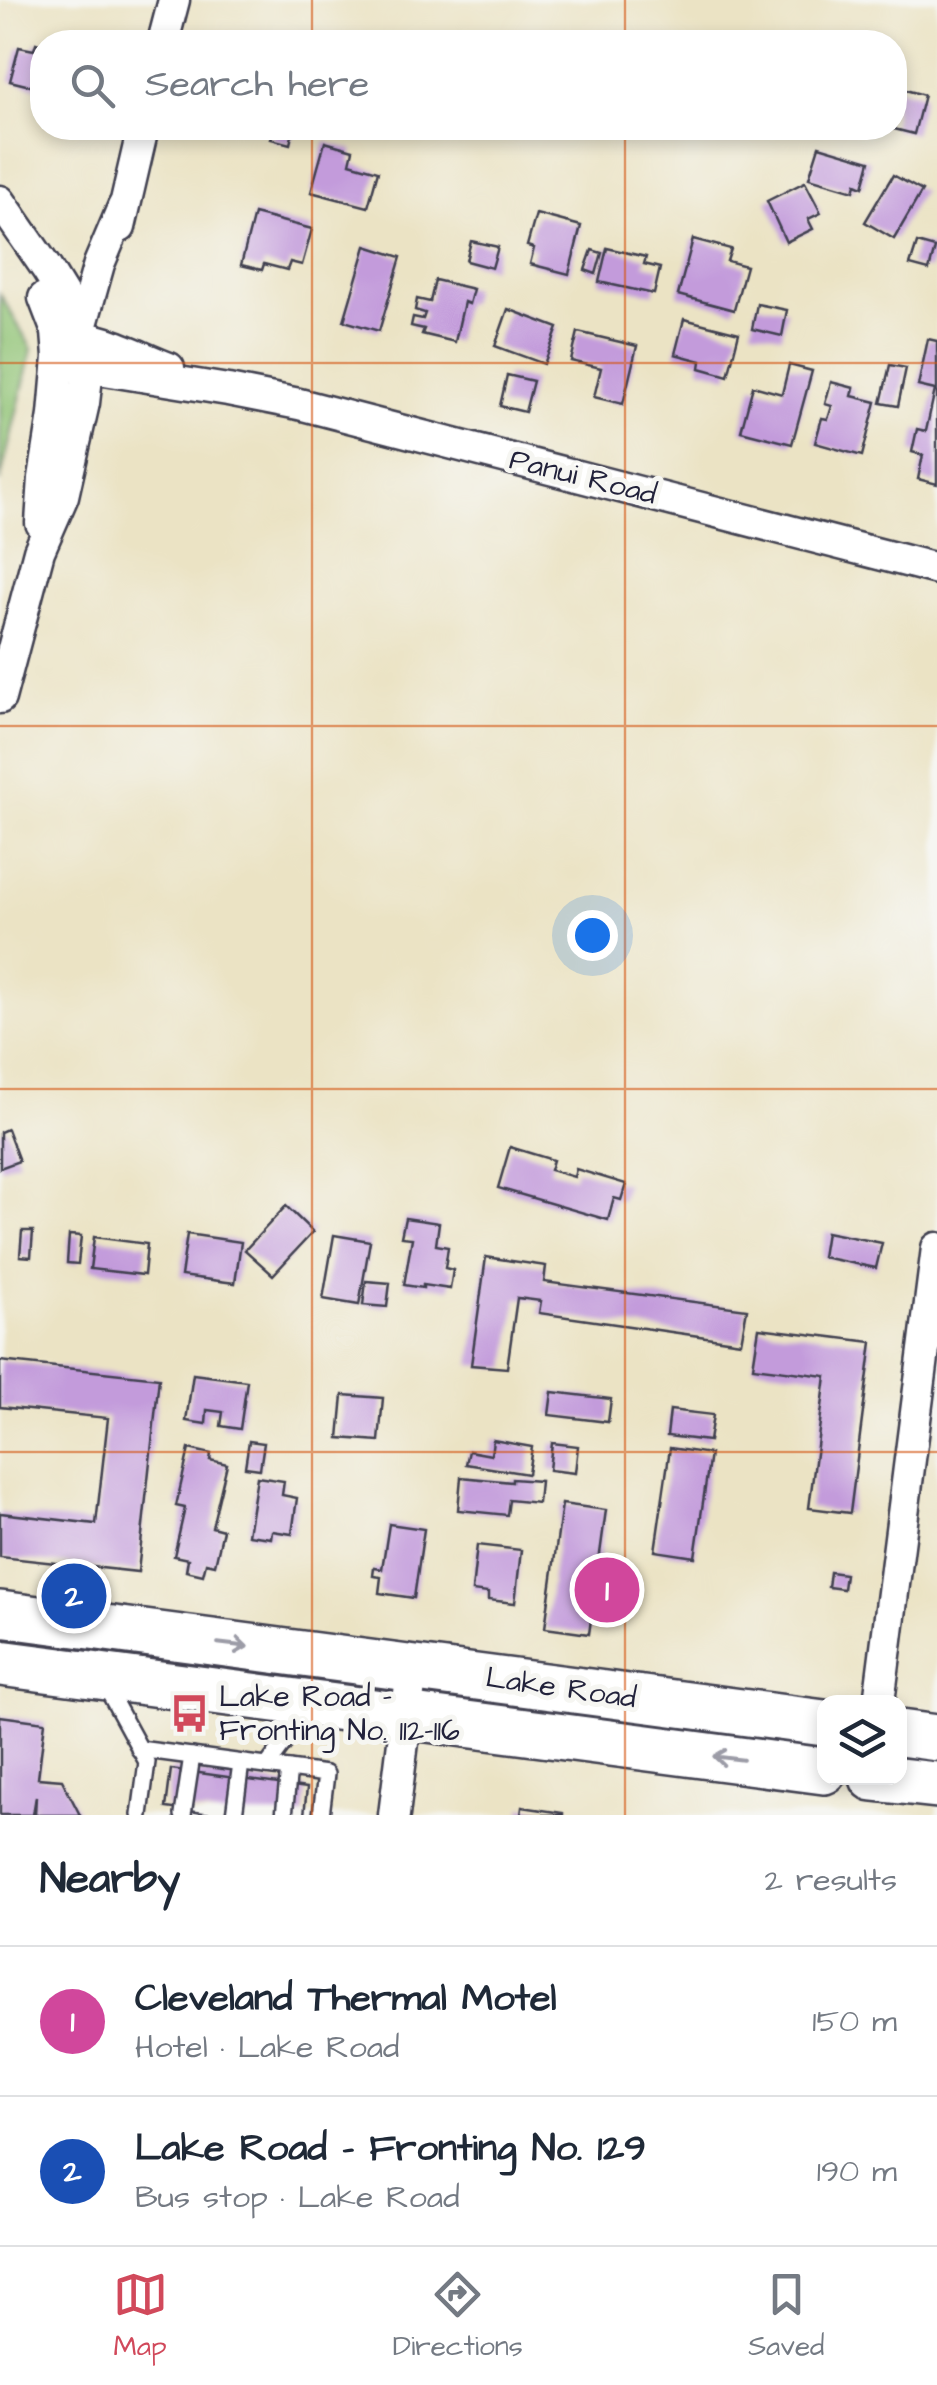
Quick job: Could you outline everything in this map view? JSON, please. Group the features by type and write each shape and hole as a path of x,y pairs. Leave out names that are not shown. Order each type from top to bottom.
{"main road":[{"name":"Lake Road","path":"0,1614 817,1722"},
{"name":"Lake Road","path":"0,1663 817,1770"},
{"path":"907,1734 937,1738"},
{"path":"907,1782 937,1785"}],"street":[{"path":"166,30 174,0"},
{"path":"0,698 38,551 59,344 75,341 103,313 140,140"},
{"path":"0,204 75,341"},
{"path":"0,204 48,269 62,295 75,341 84,403 63,496 38,551"},
{"path":"75,341 99,264 123,208"},
{"path":"48,269 67,276 84,273 99,264"},
{"name":"Panui Road","path":"75,341 228,390 298,404 937,568"},
{"path":"880,1695 937,1248"},
{"path":"394,1815 412,1668"}],"lane":[{"path":"100,1676 146,1762 141,1815"},
{"path":"266,1766 313,1704"},
{"path":"140,1749 326,1774 321,1815"},
{"path":"184,1815 192,1756"},
{"path":"234,1815 241,1763"},
{"path":"284,1815 289,1769"}],"green space":[{"path":"0,294 32,349 0,482"}],"building":[{"path":"19,47 30,49 30,86 10,81"},
{"path":"907,90 924,95 914,134 907,132"},
{"path":"325,142 353,150 350,163 378,171 368,207 311,192"},
{"path":"819,146 870,161 863,187 856,184 854,191 809,178"},
{"path":"893,175 922,191 894,239 865,222"},
{"path":"805,182 821,213 808,219 813,229 786,242 767,201"},
{"path":"254,214 312,229 302,265 290,262 287,270 264,264 262,270 241,265"},
{"path":"536,214 581,226 569,274 530,264 534,248 527,246"},
{"path":"693,239 731,249 727,261 746,266 734,310 678,295"},
{"path":"471,241 498,247 492,268 466,261"},
{"path":"917,243 935,248 929,270 910,265"},
{"path":"366,246 401,257 379,331 344,321"},
{"path":"607,248 646,257 644,264 660,268 654,294 599,282"},
{"path":"592,250 602,253 596,274 585,270"},
{"path":"435,280 473,289 469,304 464,302 455,342 422,334 424,329 411,326 413,317 423,319 425,313 415,310 417,299 430,302"},
{"path":"757,304 787,310 782,336 752,329"},
{"path":"508,309 558,328 544,364 495,346"},
{"path":"684,319 739,333 728,376 700,368 701,361 675,354"},
{"path":"578,332 637,346 623,404 594,397 601,368 571,361"},
{"path":"928,339 937,341 937,484 918,479 923,455 912,452 917,429 926,431 935,390 918,386"},
{"path":"789,365 812,371 792,444 741,431 753,386 782,394"},
{"path":"890,365 906,368 898,406 881,403"},
{"path":"507,375 533,381 525,412 500,406"},
{"path":"831,382 854,388 852,396 876,402 862,456 815,443 822,418 828,419 832,406 825,404"},
{"path":"7,1129 19,1161 0,1168 0,1132"},
{"path":"510,1147 553,1160 550,1170 574,1177 576,1169 626,1184 621,1200 614,1198 608,1220 498,1188"},
{"path":"286,1206 313,1232 273,1275 245,1250"},
{"path":"405,1218 439,1223 436,1245 448,1247 445,1268 453,1270 450,1289 404,1285 412,1238 401,1237"},
{"path":"22,1231 33,1231 31,1257 20,1256"},
{"path":"826,1232 882,1243 876,1268 822,1257"},
{"path":"187,1234 241,1242 235,1283 181,1276"},
{"path":"69,1235 81,1236 78,1264 67,1263"},
{"path":"334,1235 370,1241 359,1305 323,1299"},
{"path":"94,1237 147,1244 144,1275 90,1269"},
{"path":"486,1257 546,1266 544,1282 747,1309 741,1342 539,1313 541,1301 517,1298 507,1368 471,1365"},
{"path":"366,1281 390,1283 387,1307 363,1305"},
{"path":"759,1328 872,1342 850,1513 809,1508 826,1376 753,1367"},
{"path":"0,1361 159,1378 138,1572 0,1557 0,1513 96,1524 108,1418 0,1407"},
{"path":"193,1374 247,1381 240,1429 221,1426 223,1412 207,1410 206,1424 186,1421"},
{"path":"552,1392 611,1399 608,1422 549,1415"},
{"path":"343,1395 383,1398 379,1441 339,1438"},
{"path":"670,1410 713,1415 709,1441 667,1436"},
{"path":"493,1440 532,1447 528,1474 466,1464 469,1451 491,1455"},
{"path":"249,1441 264,1443 260,1469 245,1467"},
{"path":"552,1443 578,1446 575,1473 549,1470"},
{"path":"670,1448 710,1454 695,1557 655,1551"},
{"path":"189,1449 211,1454 210,1460 227,1464 212,1527 223,1530 215,1565 206,1563 203,1575 186,1571 188,1559 174,1556 185,1508 176,1506"},
{"path":"257,1477 284,1481 282,1495 297,1498 292,1534 272,1531 271,1538 248,1535"},
{"path":"461,1477 540,1481 538,1503 509,1500 507,1515 458,1510"},
{"path":"562,1504 606,1510 589,1634 545,1628"},
{"path":"389,1524 424,1529 414,1598 379,1593 381,1577 373,1576 374,1568 382,1569"},
{"path":"477,1545 521,1550 515,1603 488,1600 488,1593 472,1591"},
{"path":"830,1572 845,1574 843,1589 828,1587"},
{"path":"0,1716 45,1722 38,1778 62,1780 80,1815 35,1815 36,1796 33,1815 0,1815"},
{"path":"171,1769 307,1788 304,1815 219,1815 166,1808"},
{"path":"522,1807 563,1813 563,1815 521,1815"}],"place":[{"name":"Cleveland Thermal Motel","path":"607,1590"},
{"name":"Lake Road - Fronting No. 129","path":"74,1596"},
{"name":"Lake Road - Fronting No. 112-116","path":"189,1714"}]}
